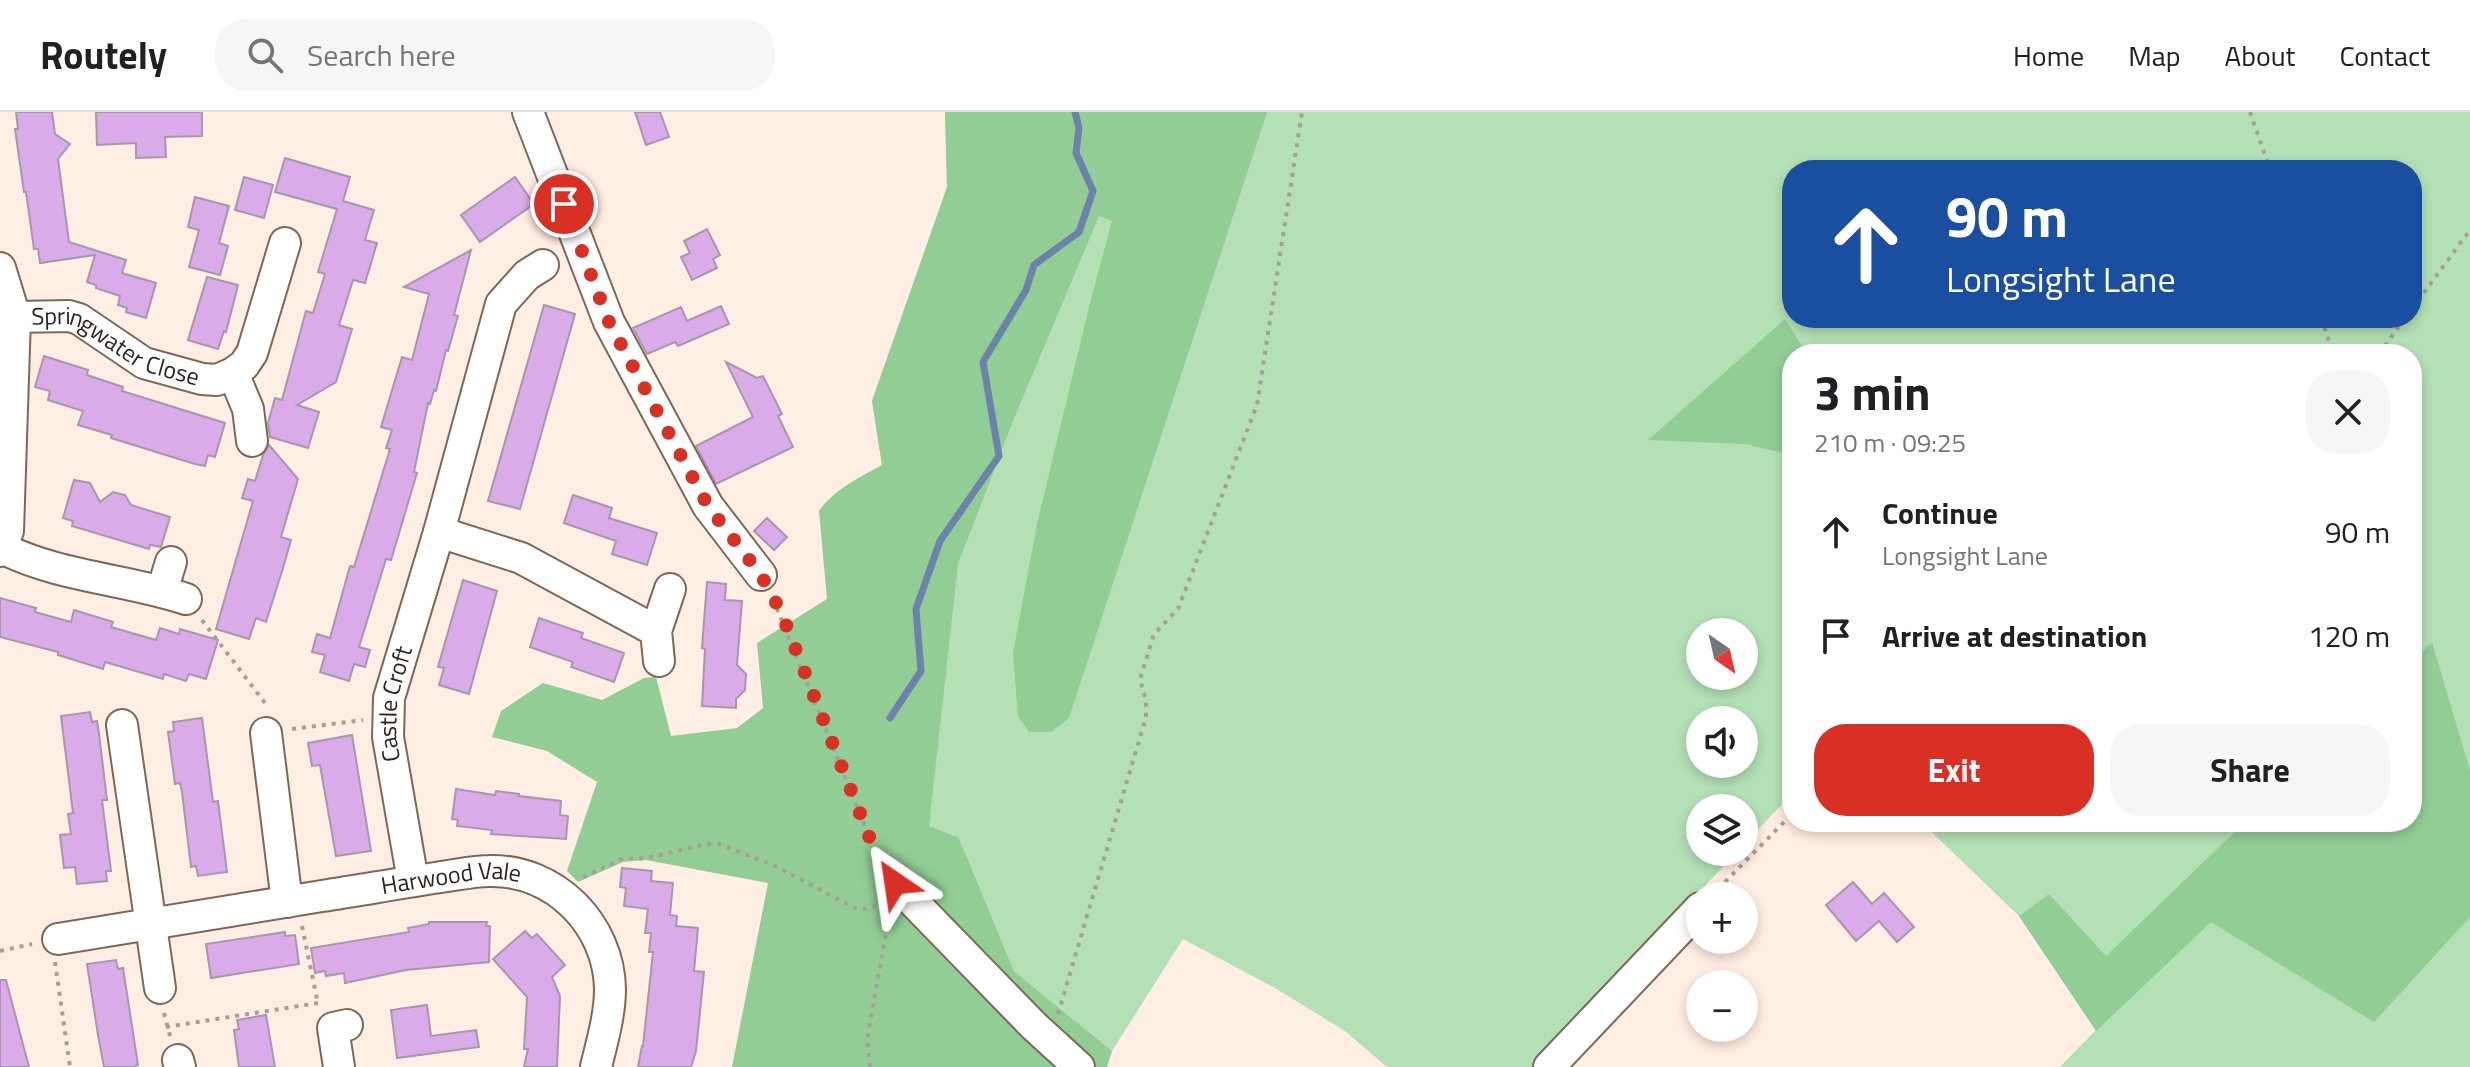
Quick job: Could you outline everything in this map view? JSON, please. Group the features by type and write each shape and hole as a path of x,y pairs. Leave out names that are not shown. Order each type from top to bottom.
{"street":[{"path":"528,112 609,322 708,506 761,575"},
{"name":"Springwater Close","path":"15,317 69,316 79,319 144,363 202,379 217,380 244,365 252,353 275,252"},
{"name":"Castle Croft","path":"413,881 388,737 389,698 439,532 501,304 529,267"},
{"path":"0,268 15,317 7,375 8,531 1,550 36,564 174,595 171,562"},
{"path":"233,373 248,409 252,441"},
{"path":"439,532 521,558 656,631"},
{"path":"659,661 656,631 670,589"},
{"path":"266,733 292,901"},
{"path":"130,743 160,988"},
{"name":"Harwood Vale","path":"55,939 413,881 489,871 516,873 565,895 592,928 606,965 610,987 596,1067"},
{"path":"898,893 1079,1067"},
{"path":"1549,1067 1686,922"},
{"path":"333,1019 339,1067"}],"path":[{"path":"1050,1041 1146,717 1146,701 1140,679 1154,634 1178,609 1257,405 1302,112"},
{"path":"2250,112 2267,160"},
{"path":"2422,295 2470,230"},
{"path":"761,575 781,612 874,849 898,893 867,1039 870,1067"},
{"path":"174,595 265,703 266,733 387,717"},
{"path":"1725,882 1782,824"},
{"path":"565,895 575,880 622,859 647,858 706,844 719,844 773,865 855,908 864,909 898,893"},
{"path":"166,1027 333,1019 292,901"},
{"path":"0,951 55,939 70,1067"},
{"path":"160,988 166,1027 179,1064"}],"green space":[{"path":"945,112 2470,112 2470,1067 2060,1067 2096,1030 2019,916 1931,832 2422,832 2422,344 1782,344 1782,804 1758,829 1758,794 1686,794 1686,866 1724,866 1709,882 1686,882 1686,906 1534,1067 1387,1067 1345,1031 1275,988 1183,939 1112,1051 1014,971 959,838 928,830 819,511 840,490 882,465 872,401 947,187"},
{"path":"945,112 1267,112 1069,718 1051,732 1029,732 1018,716 1013,653 1037,524 1112,221 1099,216 1013,421 958,564 929,826 959,838 1014,971 1112,1051 1107,1067 732,1067 768,883 646,860 623,862 578,882 567,871 597,782 547,751 492,737 501,711 543,683 602,700 644,678 656,677 671,736 737,728 763,708 757,643 827,599 819,511 840,490 882,465 872,401 947,187"},
{"path":"1782,322 1782,328 1791,328 1801,344 1782,344 1782,453 1745,444 1648,440"},
{"path":"2432,642 2470,771 2470,917 2374,1022 2211,922 2096,1031 2019,916 2049,894 2106,956 2235,832 2422,832 2422,652"}],"building":[{"path":"16,112 52,112 55,134 70,144 58,159 69,242 126,260 122,273 156,283 146,318 126,312 127,308 118,305 120,296 87,282 95,255 40,263 38,249 34,249 24,192 15,129 18,129"},
{"path":"96,112 202,112 202,136 165,137 166,157 136,158 136,143 97,145"},
{"path":"635,112 660,112 669,137 646,145"},
{"path":"285,158 350,177 343,201 374,210 365,240 377,243 365,283 353,280 339,325 352,329 336,382 297,405 319,412 308,448 270,437 268,423 275,398 282,400 306,311 313,313 325,274 318,272 337,209 275,192"},
{"path":"244,177 273,185 264,218 235,210"},
{"path":"515,177 534,204 480,242 461,215"},
{"path":"195,197 229,206 219,243 228,246 220,275 189,267 199,230 188,227"},
{"path":"707,229 720,255 713,259 717,268 692,280 681,257 690,253 684,241"},
{"path":"471,250 454,315 458,316 436,391 428,403 414,472 417,473 391,560 386,559 359,647 370,650 365,667 354,664 349,681 320,672 325,655 312,652 317,634 330,638 350,566 354,567 390,449 386,448 392,430 381,427 402,357 412,360 429,294 404,287"},
{"path":"207,277 238,285 226,332 218,349 188,340"},
{"path":"544,305 575,314 520,509 488,501"},
{"path":"721,306 729,324 678,346 675,342 647,354 633,328 681,307 687,321"},
{"path":"44,356 88,370 87,375 123,387 122,391 225,423 215,457 208,455 205,466 195,464 78,425 83,411 48,400 50,391 35,387"},
{"path":"726,362 757,378 763,376 782,414 778,416 793,447 716,484 696,446 753,417"},
{"path":"269,445 298,479 281,537 291,540 283,568 266,622 256,618 249,639 216,629 253,501 242,498 248,479 255,481"},
{"path":"74,480 90,483 100,502 113,492 125,495 131,505 170,517 161,547 150,545 149,549 72,526 73,521 63,518"},
{"path":"573,495 612,508 609,518 657,533 647,565 612,554 616,541 564,523"},
{"path":"767,518 787,537 774,550 754,531"},
{"path":"463,580 497,591 469,694 439,685 444,668 438,667"},
{"path":"707,582 726,584 725,600 742,601 737,665 746,674 745,690 736,699 736,708 702,706"},
{"path":"0,598 71,622 74,610 113,622 111,627 156,640 160,628 179,634 180,629 218,640 206,679 189,674 186,681 164,674 163,679 105,662 103,669 58,655 58,652 0,637"},
{"path":"539,618 583,633 581,638 624,653 614,682 571,667 573,662 530,647"},
{"path":"90,712 92,722 97,721 99,734 107,800 102,800 111,871 106,871 107,881 77,884 75,867 64,868 60,835 71,834 68,814 73,813 61,716"},
{"path":"202,718 213,802 218,801 227,872 198,876 196,866 191,867 182,792 180,783 175,784 168,732 174,731 173,722"},
{"path":"352,735 371,851 336,856 320,765 312,766 308,743"},
{"path":"456,789 495,795 496,791 561,801 560,815 568,816 566,839 491,834 492,830 457,826 458,820 452,819"},
{"path":"622,868 652,871 651,881 673,883 670,915 677,916 676,926 698,928 694,971 704,972 696,1051 691,1067 638,1067 653,952 649,952 651,933 645,933 648,909 624,906 626,888 620,887"},
{"path":"1853,882 1872,904 1884,893 1914,927 1897,942 1879,921 1856,941 1826,905"},
{"path":"429,922 487,922 486,926 490,926 489,962 406,970 345,983 344,973 326,976 325,971 315,973 311,948 409,932 408,928"},
{"path":"525,931 532,938 537,934 565,965 552,977 560,996 557,1067 524,1067 528,1049 524,1049 527,997 493,959"},
{"path":"285,932 285,936 295,935 299,964 211,978 206,944"},
{"path":"116,960 118,969 123,968 138,1065 134,1067 104,1067 98,1035 87,964"},
{"path":"0,980 6,980 29,1067 0,1067"},
{"path":"427,1005 431,1036 476,1030 479,1047 397,1058 391,1010"},
{"path":"266,1015 275,1067 239,1067 234,1030 239,1029 237,1020"}],"waterway":[{"path":"890,718 921,671 916,609 940,541 999,456 983,362 1026,290 1034,265 1079,232 1093,191 1076,153 1079,128 1075,112"}],"route":[{"path":"564,204 609,322 708,506 761,575 781,612 874,849 895,883"}]}
